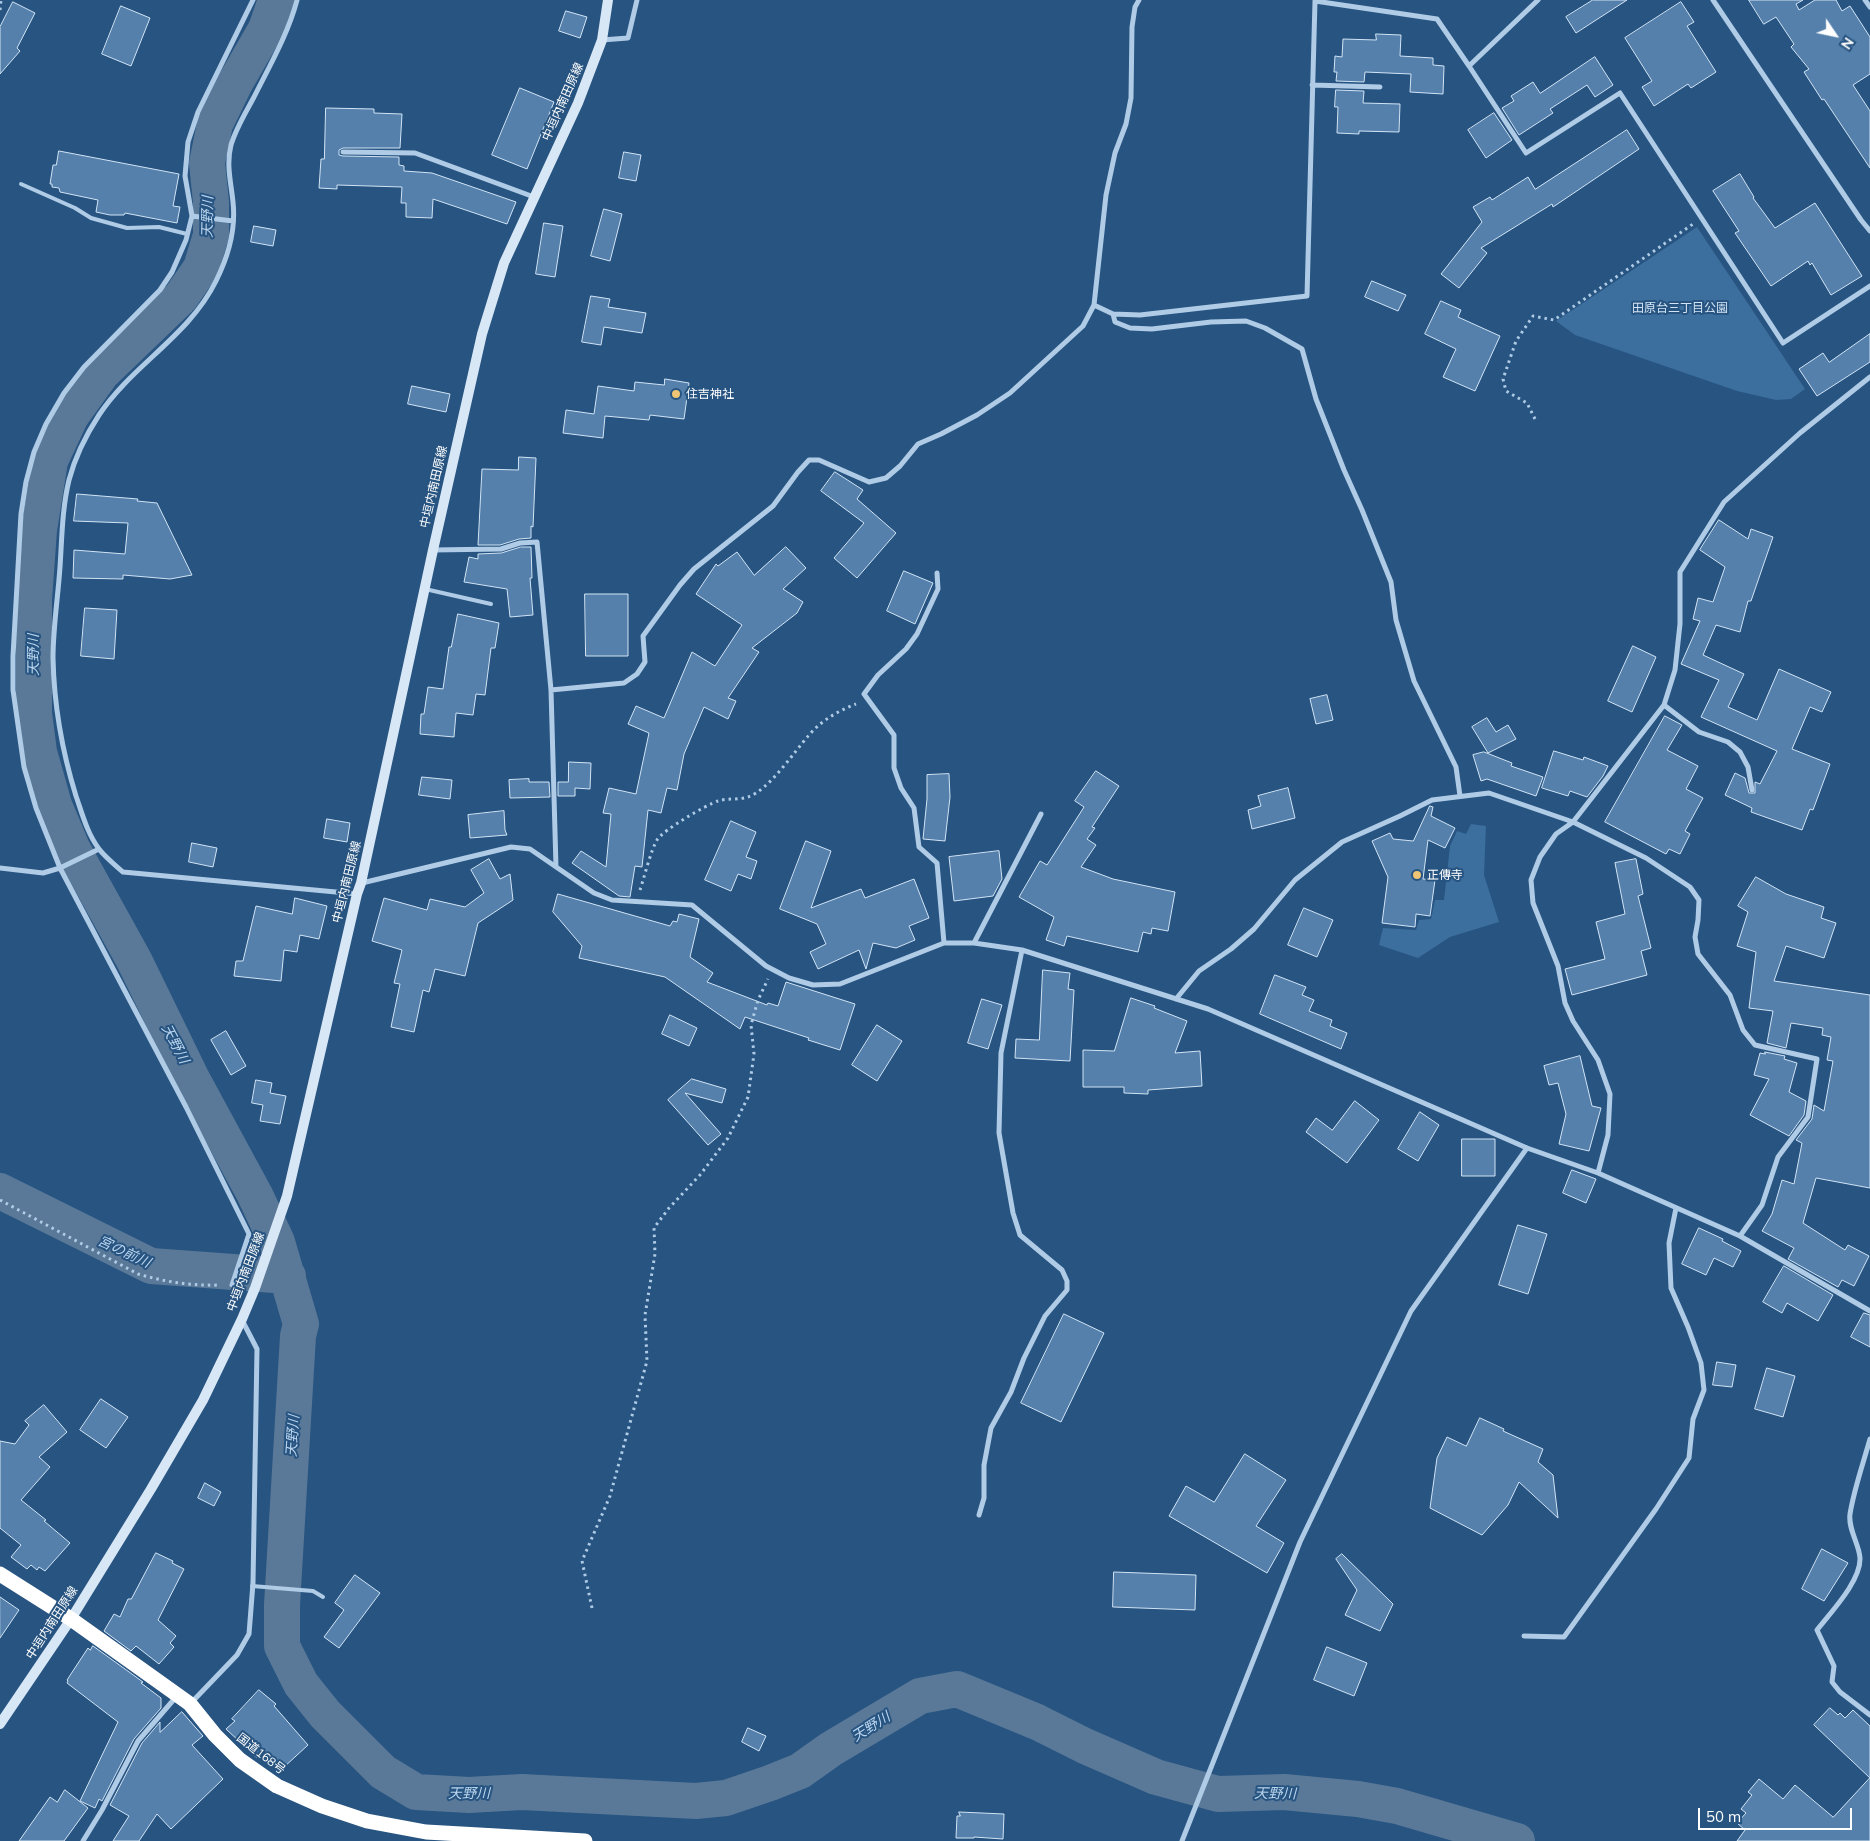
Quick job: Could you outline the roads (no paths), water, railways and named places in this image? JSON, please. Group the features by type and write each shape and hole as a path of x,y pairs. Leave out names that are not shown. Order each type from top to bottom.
{"highway":[{"name":"国道168号","path":"0,1574 71,1619 184,1700 240,1760 277,1786 322,1806 367,1821 444,1837 584,1841"}],"main road":[{"name":"中垣内南田原線","path":"0,1724 71,1619 203,1400 242,1319 287,1196 361,883 432,550 482,334 504,263 578,103 602,40 608,0"}],"street":[{"path":"232,1285 249,1234 186,1107 60,868 36,808 24,767 13,690 13,656 21,514 26,482 34,452 46,424 64,393 84,367 160,290 172,272 192,216 185,176 188,142 198,112 253,0"},
{"path":"297,0 293,16 231,144 228,170 233,204 233,220 227,254 216,281 202,305 183,328 117,391 100,414 79,450 69,479 64,507 53,657 57,713 69,774 85,823 99,849 123,872 357,894"},
{"path":"602,40 628,38 637,0"},
{"path":"552,690 624,682 637,674 646,662 643,636 680,585 694,569 774,506 809,460 819,460 869,482 886,478 900,466 918,444 977,415 1010,394 1083,326 1094,305 1106,195 1116,153 1126,124 1131,98 1132,27 1135,7 1139,0"},
{"path":"1469,66 1538,0"},
{"path":"1713,0 1870,231"},
{"path":"1865,0 1870,7"},
{"path":"1094,305 1113,314 1140,315 1307,296 1315,2 1437,19 1526,153 1620,93 1783,343 1870,286"},
{"path":"1312,85 1380,87"},
{"path":"343,152 415,153 534,197"},
{"path":"192,216 233,220"},
{"path":"1113,314 1115,322 1130,328 1152,329 1211,322 1246,321 1265,328 1302,348 1316,399 1392,582 1396,620 1414,681 1456,767 1460,796"},
{"path":"1598,1174 1608,1135 1610,1094 1598,1060 1573,1021 1565,1002 1558,966 1533,903 1532,880 1540,857 1556,834 1573,822 1664,704 1675,670 1680,624 1680,572 1724,502 1800,433 1870,377"},
{"path":"432,550 501,549 520,543 537,542 552,690 556,867"},
{"path":"937,573 938,589 917,634 906,650 878,675 864,694 894,735 894,768 901,788 914,808 919,847 937,863 944,943"},
{"path":"1664,704 1699,732 1728,742 1740,752 1748,767 1752,790"},
{"path":"1176,998 1199,972 1231,949 1254,929 1295,880 1342,842 1432,800 1489,793 1573,822 1646,858 1690,887 1699,900 1698,920 1694,937 1698,954 1730,995 1743,1030 1755,1045 1817,1059 1808,1117 1778,1157 1762,1205 1740,1236"},
{"path":"974,944 1042,814"},
{"path":"361,883 511,847 530,849 594,893 612,900 692,905 766,966 789,978 813,985 840,984 944,943 974,944 1022,950 1176,998 1217,1013 1527,1148 1598,1174 1740,1236 1870,1312"},
{"path":"0,868 43,873 60,868 99,849"},
{"path":"979,1514 984,1498 984,1465 991,1428 1011,1392 1024,1358 1046,1316 1067,1290 1067,1281 1062,1270 1020,1235 1013,1213 1000,1133 1001,1053 1022,950"},
{"path":"1182,1841 1300,1542 1411,1311 1527,1148"},
{"path":"1524,1636 1564,1637 1656,1509 1689,1458 1694,1419 1704,1390 1701,1364 1671,1288 1669,1243 1676,1208"},
{"path":"83,1841 102,1810 138,1741 237,1655 249,1634 252,1586 257,1348 242,1319"},
{"path":"1870,1440 1850,1515 1852,1532 1860,1558 1857,1574 1817,1630 1834,1666 1832,1682 1840,1692 1870,1714"}],"lane":[{"path":"21,184 74,208 91,218 127,228 159,227 187,234"},
{"path":"424,589 491,604"},
{"path":"252,1586 303,1589 313,1591 323,1597"}],"waterway":[{"name":"天野川","path":"276,0 266,29 235,83 215,124 207,163 211,202 211,235 201,268 181,297 102,373 71,416 50,461 39,530 34,600 34,713 39,752 54,805 72,848 134,960 191,1077 255,1195 277,1242 301,1324 298,1336 282,1605 282,1646 301,1684 325,1714 383,1772 416,1792 469,1795 522,1792 696,1801 726,1798 800,1771 831,1749 920,1696 957,1689 1037,1722 1085,1746 1156,1777 1218,1794 1284,1792 1358,1799 1397,1806 1517,1841"},
{"name":"宮の前川","path":"0,1191 151,1266 288,1276"}],"place":[{"name":"住吉神社","path":"676,394"},
{"name":"正傳寺","path":"1417,875"}],"park label":[{"name":"田原台三丁目公園","path":"1680,308"}]}
